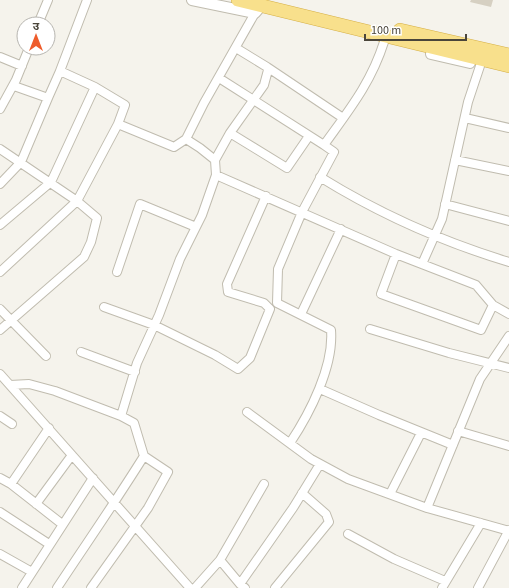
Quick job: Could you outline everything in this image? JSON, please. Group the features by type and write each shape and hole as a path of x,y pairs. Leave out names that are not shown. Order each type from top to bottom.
{"highway":[{"path":"238,0 258,9 509,66"},
{"path":"274,0 509,55"}],"street":[{"path":"41,16 48,0"},
{"path":"0,184 21,162 60,71 87,0"},
{"path":"118,124 174,147 186,139 204,103 258,9 192,0"},
{"path":"324,145 360,96 376,66 383,38 480,66 509,72"},
{"path":"236,48 343,118"},
{"path":"0,109 3,99 14,86 26,56"},
{"path":"0,57 22,66"},
{"path":"422,264 442,219 465,118 480,66"},
{"path":"122,416 135,372 180,259 196,227 216,175 214,160 252,100 264,85 268,70 267,67"},
{"path":"0,272 77,200 118,124 125,105 94,87 60,71"},
{"path":"219,78 334,152 302,212 278,269 277,303 331,330 332,345 320,389 311,404 306,419 290,443"},
{"path":"14,86 48,98"},
{"path":"0,225 51,182 94,87"},
{"path":"465,118 509,128"},
{"path":"230,133 287,168 310,136"},
{"path":"186,139 214,160"},
{"path":"0,149 77,200 97,218 91,242 84,257 0,330"},
{"path":"455,160 509,171"},
{"path":"216,175 396,254 476,285 494,305 509,314"},
{"path":"320,177 349,196 435,235 474,251 509,262"},
{"path":"104,307 154,325 214,355 238,370 250,358 270,309 264,303 228,292 227,284 266,196"},
{"path":"117,272 140,204 196,227"},
{"path":"446,204 509,221"},
{"path":"301,314 341,229"},
{"path":"396,254 381,294 481,330 494,305"},
{"path":"0,309 46,356"},
{"path":"370,329 449,353 509,368"},
{"path":"427,508 480,379 509,336"},
{"path":"81,352 135,372"},
{"path":"0,374 190,588"},
{"path":"10,385 29,384 55,391 122,416 134,423 144,456 168,472 148,508 91,588"},
{"path":"320,389 421,433 453,445"},
{"path":"247,412 320,464 348,479 427,508 509,530 478,588"},
{"path":"0,416 12,424"},
{"path":"11,484 48,428"},
{"path":"458,431 509,446"},
{"path":"390,494 421,433"},
{"path":"36,504 72,455"},
{"path":"57,588 90,537 115,503 144,456"},
{"path":"220,560 242,586 320,464"},
{"path":"0,478 11,484 62,524"},
{"path":"22,588 93,478"},
{"path":"195,588 220,560 264,484"},
{"path":"275,588 329,522 326,514 302,493"},
{"path":"0,512 49,544"},
{"path":"348,534 443,584 481,523"},
{"path":"0,554 32,572"}],"building":[{"path":"471,0 493,0 491,7 470,2"}]}
